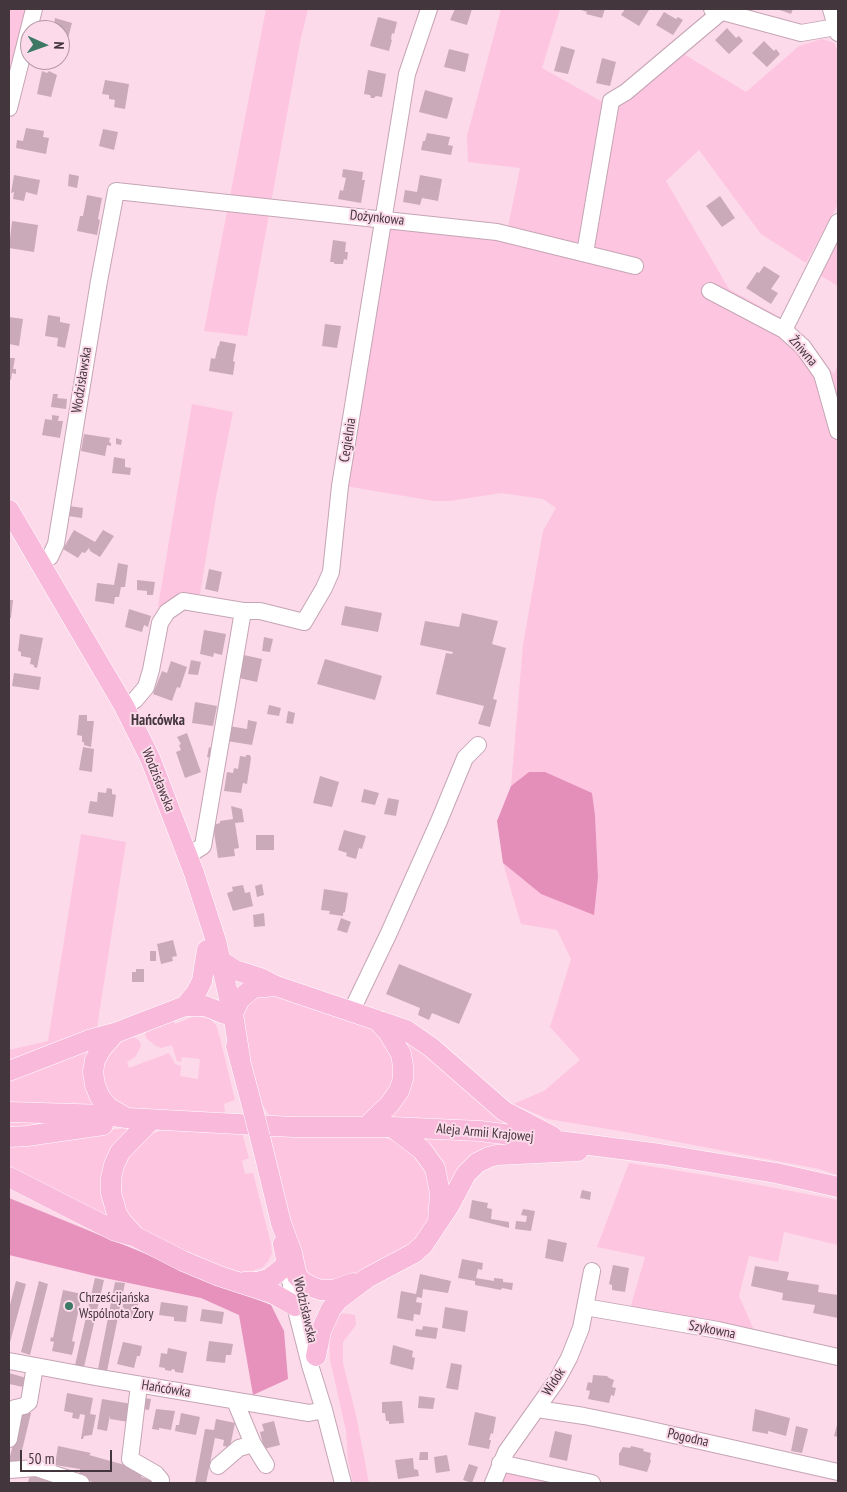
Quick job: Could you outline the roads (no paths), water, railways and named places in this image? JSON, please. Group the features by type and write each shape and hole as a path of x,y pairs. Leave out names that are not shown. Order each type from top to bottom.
{"main road":[{"name":"Wodzisławska","path":"9,510 124,706 154,766 184,850 187,875 214,956 292,1270"},
{"path":"185,1006 196,993 214,956 235,970 260,978 276,986 406,1030 432,1048 504,1111 558,1140"},
{"path":"9,1071 185,1006 205,1006 229,1014 240,999 253,988 276,986"},
{"path":"366,1127 389,1106 399,1090 403,1079 403,1066 398,1048 388,1032 377,1020"},
{"path":"115,1033 101,1049 95,1060 93,1072 94,1085 108,1107 127,1118"},
{"name":"Aleja Armii Krajowej","path":"9,1112 107,1115 151,1120 293,1127 392,1127 480,1131 610,1147 776,1173 838,1187"},
{"name":"Aleja Armii Krajowej","path":"9,1137 98,1126 127,1118"},
{"path":"136,1238 117,1214 111,1193 111,1178 120,1152 151,1120"},
{"path":"392,1127 422,1150 435,1168 440,1193 438,1222"},
{"path":"316,1356 321,1331 331,1309 338,1300 367,1278 419,1249 450,1206 466,1174 484,1159 497,1155 566,1153 610,1147"},
{"path":"9,1177 115,1231 136,1238 219,1276 274,1294 295,1306"},
{"path":"240,1282 258,1282 292,1270 303,1282 312,1288 334,1290 367,1278"}],"street":[{"path":"9,108 34,9"},
{"name":"Cegielnia","path":"124,706 135,700 146,687 160,623 167,612 183,601 243,611 260,611 304,622 324,588 331,572 340,486 407,74 429,9"},
{"path":"585,254 611,102 626,92 716,10 801,33 837,30 831,9"},
{"name":"Dożynkowa","path":"116,191 498,232 635,266"},
{"name":"Wodzisławska","path":"40,564 50,557 56,544 99,281 116,191"},
{"name":"Żniwna","path":"838,222 784,330 803,347 822,374 838,431"},
{"path":"710,291 784,330"},
{"path":"184,850 204,846 243,611"},
{"path":"351,1012 388,935 465,758 478,745"},
{"name":"Wodzisławska","path":"292,1270 295,1306 343,1483"},
{"name":"Wodzisławska","path":"292,1270 316,1356 323,1404"},
{"name":"Widok","path":"493,1483 506,1452 557,1380 569,1358 581,1328 592,1271"},
{"name":"Szykowna","path":"585,1307 718,1330 838,1357"},
{"name":"Hańcówka","path":"9,1361 309,1413 323,1404"},
{"path":"9,1439 15,1408 24,1406 29,1402 35,1366"},
{"path":"139,1385 130,1459 156,1474 160,1483"},
{"path":"236,1401 253,1444 266,1465"},
{"name":"Pogodna","path":"537,1409 638,1427 838,1472"},
{"path":"218,1466 238,1448 253,1444"},
{"path":"500,1463 592,1483"},
{"path":"9,1470 36,1468 81,1483"}],"place":[{"name":"Chrześcijańska Wspólnota Żory","path":"69,1306"}],"district":[{"name":"Hańcówka","path":"158,721"}]}
